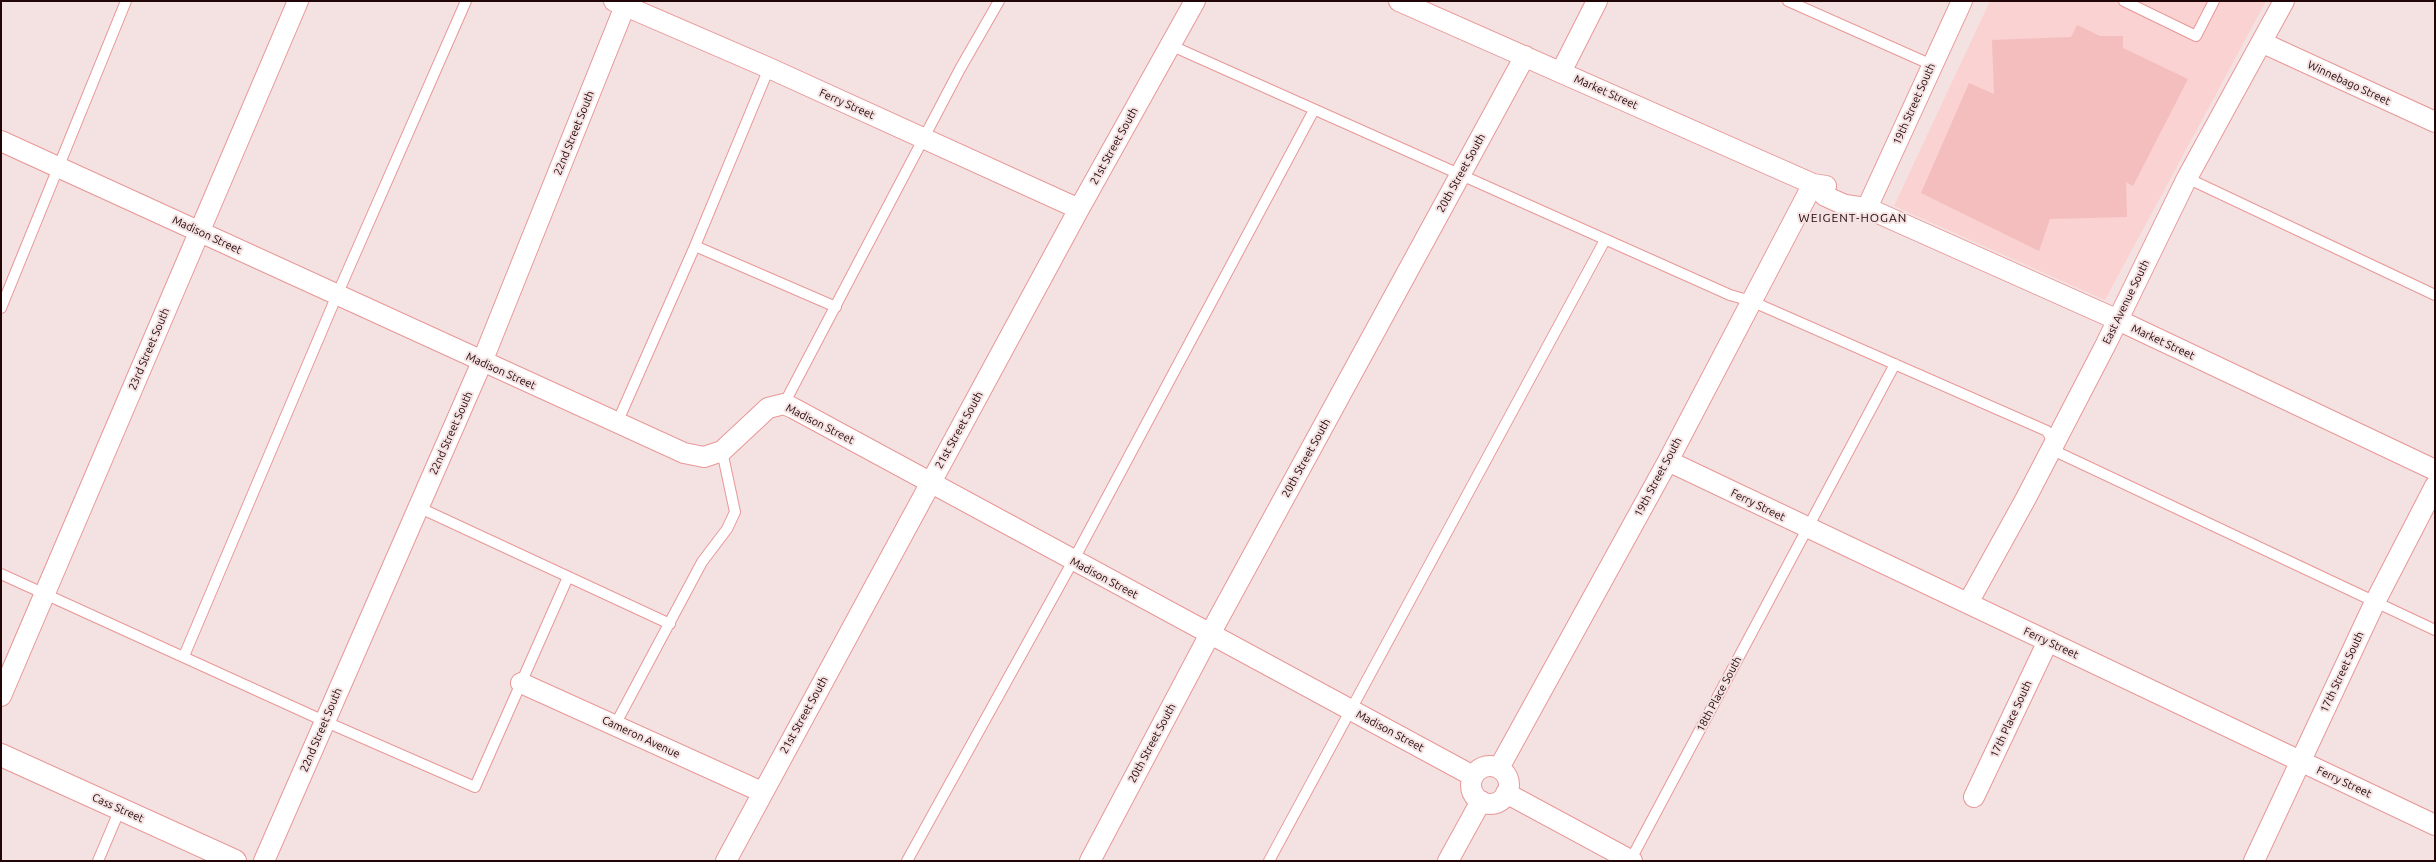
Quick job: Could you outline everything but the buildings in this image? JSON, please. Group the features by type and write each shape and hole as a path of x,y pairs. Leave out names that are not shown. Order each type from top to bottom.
{"street":[{"name":"23rd Street South","path":"1,696 298,1"},
{"name":"21st Street South","path":"726,861 930,482 1079,209 1195,1"},
{"name":"Market Street","path":"1399,1 1813,184 1825,196 1845,205 1867,208 2118,320 2435,470"},
{"path":"1561,72 1597,1"},
{"name":"19th Street South","path":"1867,208 1962,1"},
{"name":"East Avenue South","path":"1968,603 2026,500 2054,442 2118,320 2187,178 2263,43 2284,1"},
{"name":"Ferry Street","path":"622,3 1079,209"},
{"name":"22nd Street South","path":"264,861 482,362 622,3"},
{"name":"Winnebago Street","path":"2263,43 2435,122"},
{"name":"20th Street South","path":"1090,861 1210,634 1525,56"},
{"name":"Madison Street","path":"1,141 684,453 704,457 722,452 768,408 784,404 1473,776"},
{"name":"19th Street South","path":"1499,768 1668,461 1813,184"},
{"name":"Ferry Street","path":"1668,461 2435,825"},
{"name":"17th Street South","path":"2254,861 2375,602 2435,486"},
{"name":"17th Place South","path":"1974,797 2048,641"},
{"name":"Cameron Avenue","path":"521,683 762,792"},
{"name":"Cass Street","path":"1,755 235,861"},
{"path":"1487,766 1499,768 1508,782 1506,793 1503,798 1492,803 1481,801 1476,798 1471,788 1473,776 1481,768 1487,766"},
{"path":"1506,793 1631,861"},
{"path":"1448,861 1481,801"}],"lane":[{"path":"1,308 60,167 126,1"},
{"path":"184,656 337,295 466,1"},
{"path":"784,404 960,69 999,1"},
{"path":"1788,1 1932,65"},
{"path":"2124,1 2196,36 2214,1"},
{"path":"1170,45 1730,296 1751,301 2047,431 2059,453 2435,630"},
{"path":"617,423 695,246 769,68"},
{"path":"907,861 1073,561 1314,110"},
{"path":"2187,178 2435,295"},
{"path":"1269,861 1605,240"},
{"path":"695,246 836,307"},
{"name":"18th Place South","path":"1631,861 1895,364"},
{"path":"615,725 702,562 727,529 735,512 722,452"},
{"path":"418,507 670,624"},
{"path":"1,574 324,721 475,787 568,577"},
{"path":"98,861 120,809"}],"shaded area":[{"path":"1990,1 2266,1 2105,300 1894,206"},
{"path":"2077,25 2100,36 2123,36 2123,48 2188,79 2133,186 2126,182 2127,217 2050,219 2039,251 1921,193 1969,83 1994,94 1992,40 2071,37"}],"district":[{"name":"WEIGENT-HOGAN","path":"1853,218"}]}
